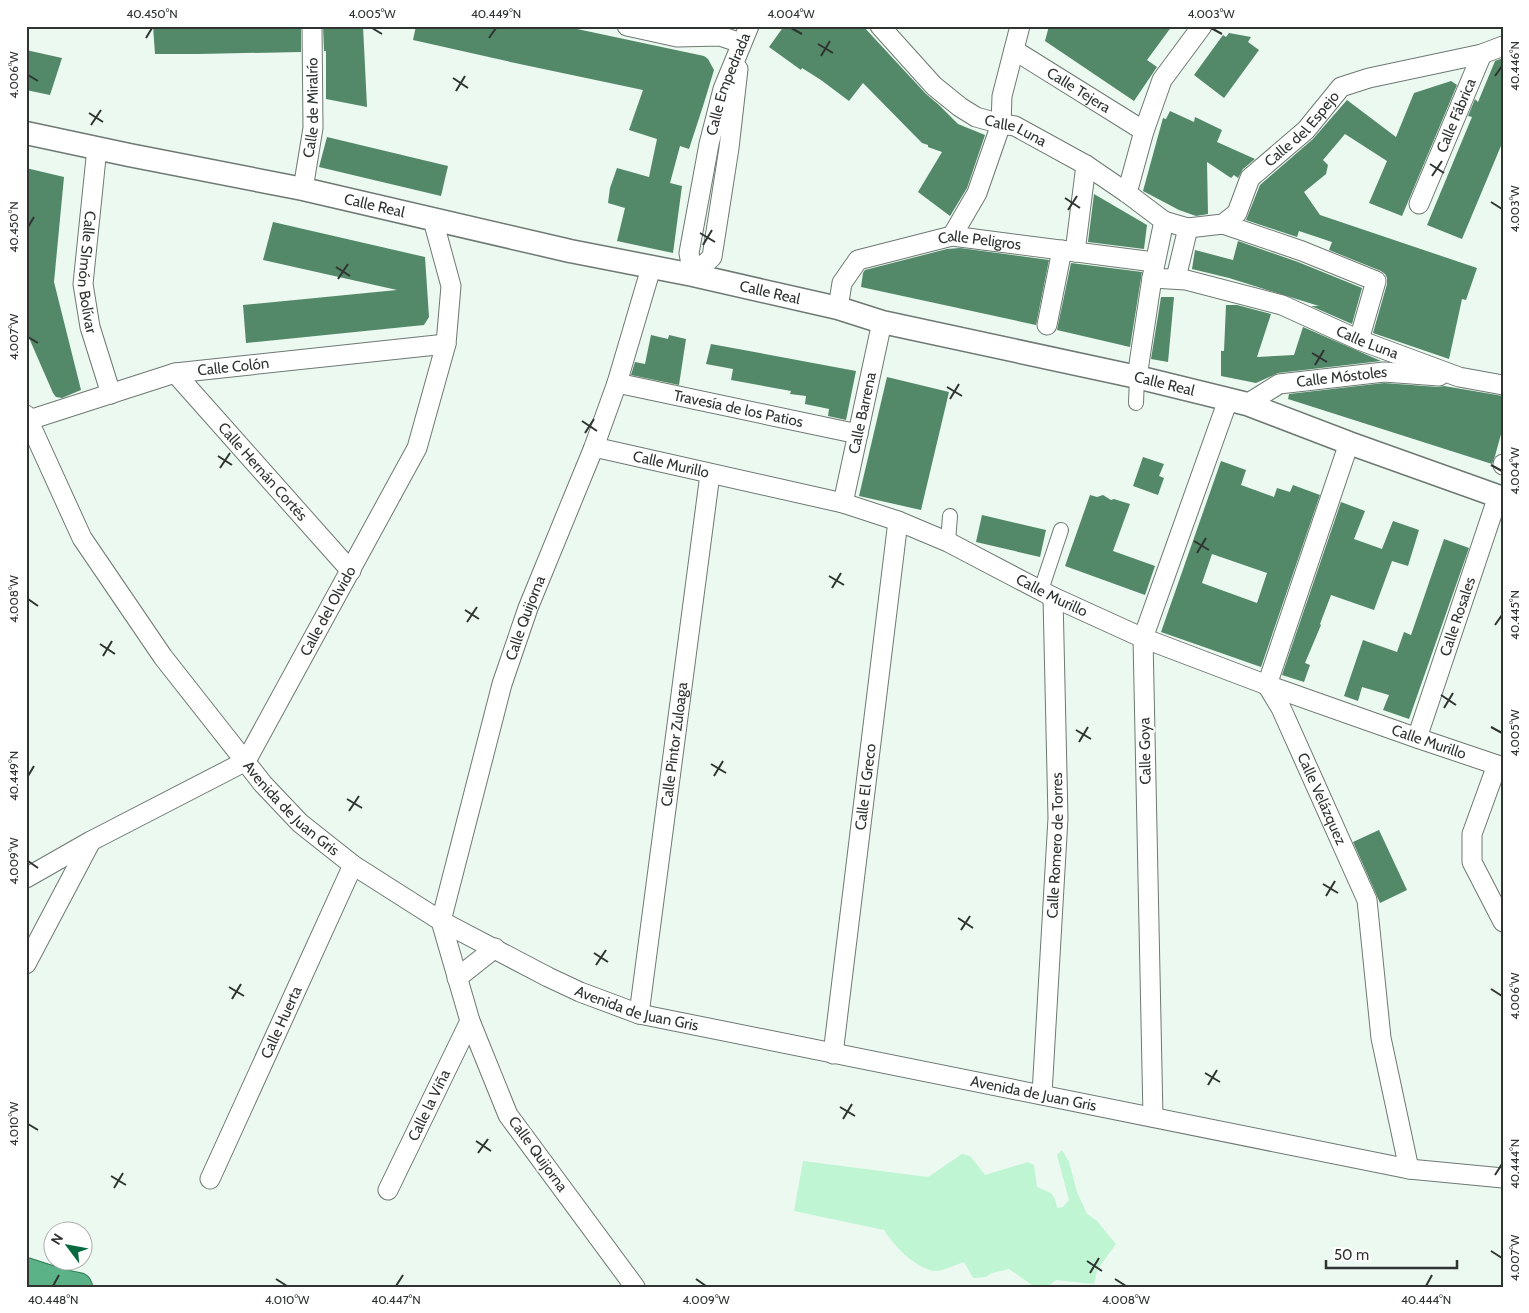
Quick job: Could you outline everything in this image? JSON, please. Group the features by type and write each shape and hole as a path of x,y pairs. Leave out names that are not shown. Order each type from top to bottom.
{"highway":[{"path":"26,1272 78,1287"}],"street":[{"name":"Calle de Miralrío","path":"303,189 313,128 312,26"},
{"path":"627,26 678,32 715,31 745,34"},
{"name":"Calle Luna","path":"880,26 934,86 960,108 976,117 1015,126 1086,165 1164,221"},
{"path":"952,236 977,193 1002,124 1002,96 1020,26"},
{"path":"1127,193 1144,131 1162,80 1202,26"},
{"name":"Calle Empedrada","path":"693,275 689,253 707,153 723,90 745,34"},
{"name":"Calle del Espejo","path":"1223,224 1237,213 1250,178 1306,130 1341,87 1369,78 1482,54 1503,46"},
{"name":"Calle Tejera","path":"1014,50 1144,131"},
{"name":"Calle Fábrica","path":"1419,204 1482,54"},
{"name":"Calle Real","path":"26,133 303,189 570,251 693,275 838,308 882,322 1137,377 1238,402 1501,497"},
{"name":"Calle SImón Bolívar","path":"97,148 84,284 90,327 112,394"},
{"path":"1048,325 1069,251 1086,165"},
{"name":"Calle del Olvido","path":"246,761 417,448 446,344 450,286 433,220"},
{"path":"1136,403 1137,377 1153,270 1164,221 1188,228 1223,224 1302,251 1376,281 1359,340"},
{"path":"1176,278 1188,228"},
{"name":"Calle Peligros","path":"838,308 842,283 858,260 952,236 1069,251 1153,270"},
{"name":"Calle Quijorna","path":"635,1287 508,1115 470,1021 441,921 502,684 528,608 594,447 617,384 651,268"},
{"name":"Calle Luna","path":"1153,270 1176,278 1282,305 1359,340 1459,377 1503,385"},
{"name":"Calle Barrena","path":"843,503 882,322"},
{"name":"Calle Colón","path":"27,418 112,394 175,373 446,344"},
{"name":"Calle Móstoles","path":"1238,402 1279,384 1384,372 1459,377 1503,377"},
{"name":"Calle Hernán Cortés","path":"175,373 351,571"},
{"name":"Travesía de los Patios","path":"617,384 858,434"},
{"name":"Calle Goya","path":"1153,1117 1143,638 1238,402"},
{"name":"Avenida de Juan Gris","path":"27,418 82,538 163,657 263,784 300,823 353,865 441,921 548,978 639,1014 1409,1168 1503,1178"},
{"path":"1267,685 1349,443"},
{"name":"Calle Murillo","path":"594,447 843,503 898,521 948,542 1047,594 1143,638 1267,685 1500,766"},
{"name":"Calle Pintor Zuloaga","path":"639,1014 710,474"},
{"name":"Calle Rosales","path":"1417,738 1501,497"},
{"path":"948,542 950,516"},
{"name":"Calle El Greco","path":"833,1054 898,521"},
{"path":"1047,594 1061,530"},
{"name":"Calle Romero de Torres","path":"1042,1094 1058,818 1047,594"},
{"name":"Calle Velázquez","path":"1267,685 1281,708 1367,900 1381,1038 1409,1168"},
{"path":"26,878 91,841 246,761"},
{"path":"1500,766 1472,834 1472,862 1503,922"},
{"path":"26,964 91,841"},
{"name":"Calle Huerta","path":"210,1179 353,865"},
{"path":"457,978 494,948"},
{"name":"Calle la Viña","path":"388,1190 470,1021"}],"green space":[{"path":"1062,1150 1069,1162 1077,1192 1087,1214 1097,1221 1116,1244 1097,1270 1094,1284 1056,1280 1047,1287 1035,1287 1009,1269 992,1273 986,1277 973,1278 964,1262 935,1271 920,1266 906,1256 884,1230 794,1211 803,1161 928,1177 962,1154 970,1156 985,1175 1028,1162 1034,1165 1037,1187 1049,1192 1053,1196 1057,1208 1063,1207 1069,1200 1057,1155"}],"building":[{"path":"153,26 301,26 301,52 155,54"},
{"path":"323,26 363,26 367,107 326,99 326,51 324,51"},
{"path":"416,26 563,26 704,56 708,59 714,70 704,103 689,149 680,146 670,183 682,186 673,253 617,241 625,208 608,203 610,188 617,168 649,177 657,139 629,130 643,90 413,40"},
{"path":"784,26 863,26 926,94 958,124 985,135 967,188 950,216 918,192 942,152 922,143 863,83 849,101 821,80 802,68 801,70 769,47"},
{"path":"1049,26 1172,26 1147,60 1157,67 1134,101 1045,41"},
{"path":"1229,33 1251,37 1248,42 1259,50 1224,98 1194,75 1223,35 1226,37"},
{"path":"26,50 62,58 50,95 26,90"},
{"path":"1503,58 1503,141 1462,239 1427,225 1472,117 1468,116 1475,99 1478,102 1495,61"},
{"path":"1451,81 1457,85 1402,216 1369,203 1387,161 1345,134 1323,160 1328,165 1326,174 1304,192 1320,215 1477,268 1466,300 1462,299 1449,359 1373,333 1387,284 1387,278 1381,271 1329,250 1332,242 1299,231 1297,237 1246,220 1260,185 1313,139 1347,100 1396,137 1414,93"},
{"path":"1170,111 1194,122 1195,117 1222,130 1217,142 1255,159 1243,169 1238,178 1234,175 1231,178 1207,162 1208,214 1196,216 1179,210 1143,191 1163,118 1166,119"},
{"path":"327,137 448,166 441,196 319,167"},
{"path":"26,168 64,177 54,282 81,390 62,398 56,397 53,393 26,331"},
{"path":"1094,194 1147,225 1144,249 1088,242"},
{"path":"273,222 425,257 429,317 424,325 246,343 243,305 397,290 263,260"},
{"path":"1238,241 1298,262 1362,288 1352,324 1311,306 1319,306 1229,278 1192,269 1195,250 1233,260"},
{"path":"960,248 1049,260 1036,325 861,287 865,270 947,249"},
{"path":"1071,263 1142,272 1130,347 1057,330"},
{"path":"1161,297 1174,297 1168,362 1151,359"},
{"path":"1226,305 1237,305 1271,314 1257,357 1294,355 1303,327 1381,361 1278,373 1256,383 1221,376 1221,351 1224,351"},
{"path":"651,335 668,339 669,335 686,339 679,385 631,375 635,362 645,364"},
{"path":"711,344 856,371 846,420 828,416 829,409 805,404 806,396 790,394 791,391 731,380 733,369 706,364"},
{"path":"887,377 949,392 921,510 859,496"},
{"path":"1384,383 1444,386 1503,396 1503,427 1492,464 1288,399 1289,394"},
{"path":"1143,457 1164,464 1159,476 1164,478 1158,495 1133,486"},
{"path":"1221,461 1246,470 1241,485 1274,497 1277,488 1290,492 1293,485 1320,495 1261,667 1161,632","holes":["1212,554 1267,573 1257,603 1202,583"]},
{"path":"1090,495 1097,497 1103,495 1111,500 1114,499 1130,504 1113,551 1155,566 1145,595 1065,566"},
{"path":"1341,502 1365,511 1354,539 1382,549 1393,521 1419,530 1408,566 1392,561 1374,610 1331,595 1305,663 1310,665 1304,682 1282,675"},
{"path":"982,515 1046,530 1040,557 976,542"},
{"path":"1444,539 1469,548 1409,719 1383,710 1389,695 1362,687 1358,701 1344,696 1363,640 1397,652 1404,632 1411,635"},
{"path":"1379,830 1407,890 1380,903 1353,842"}]}
